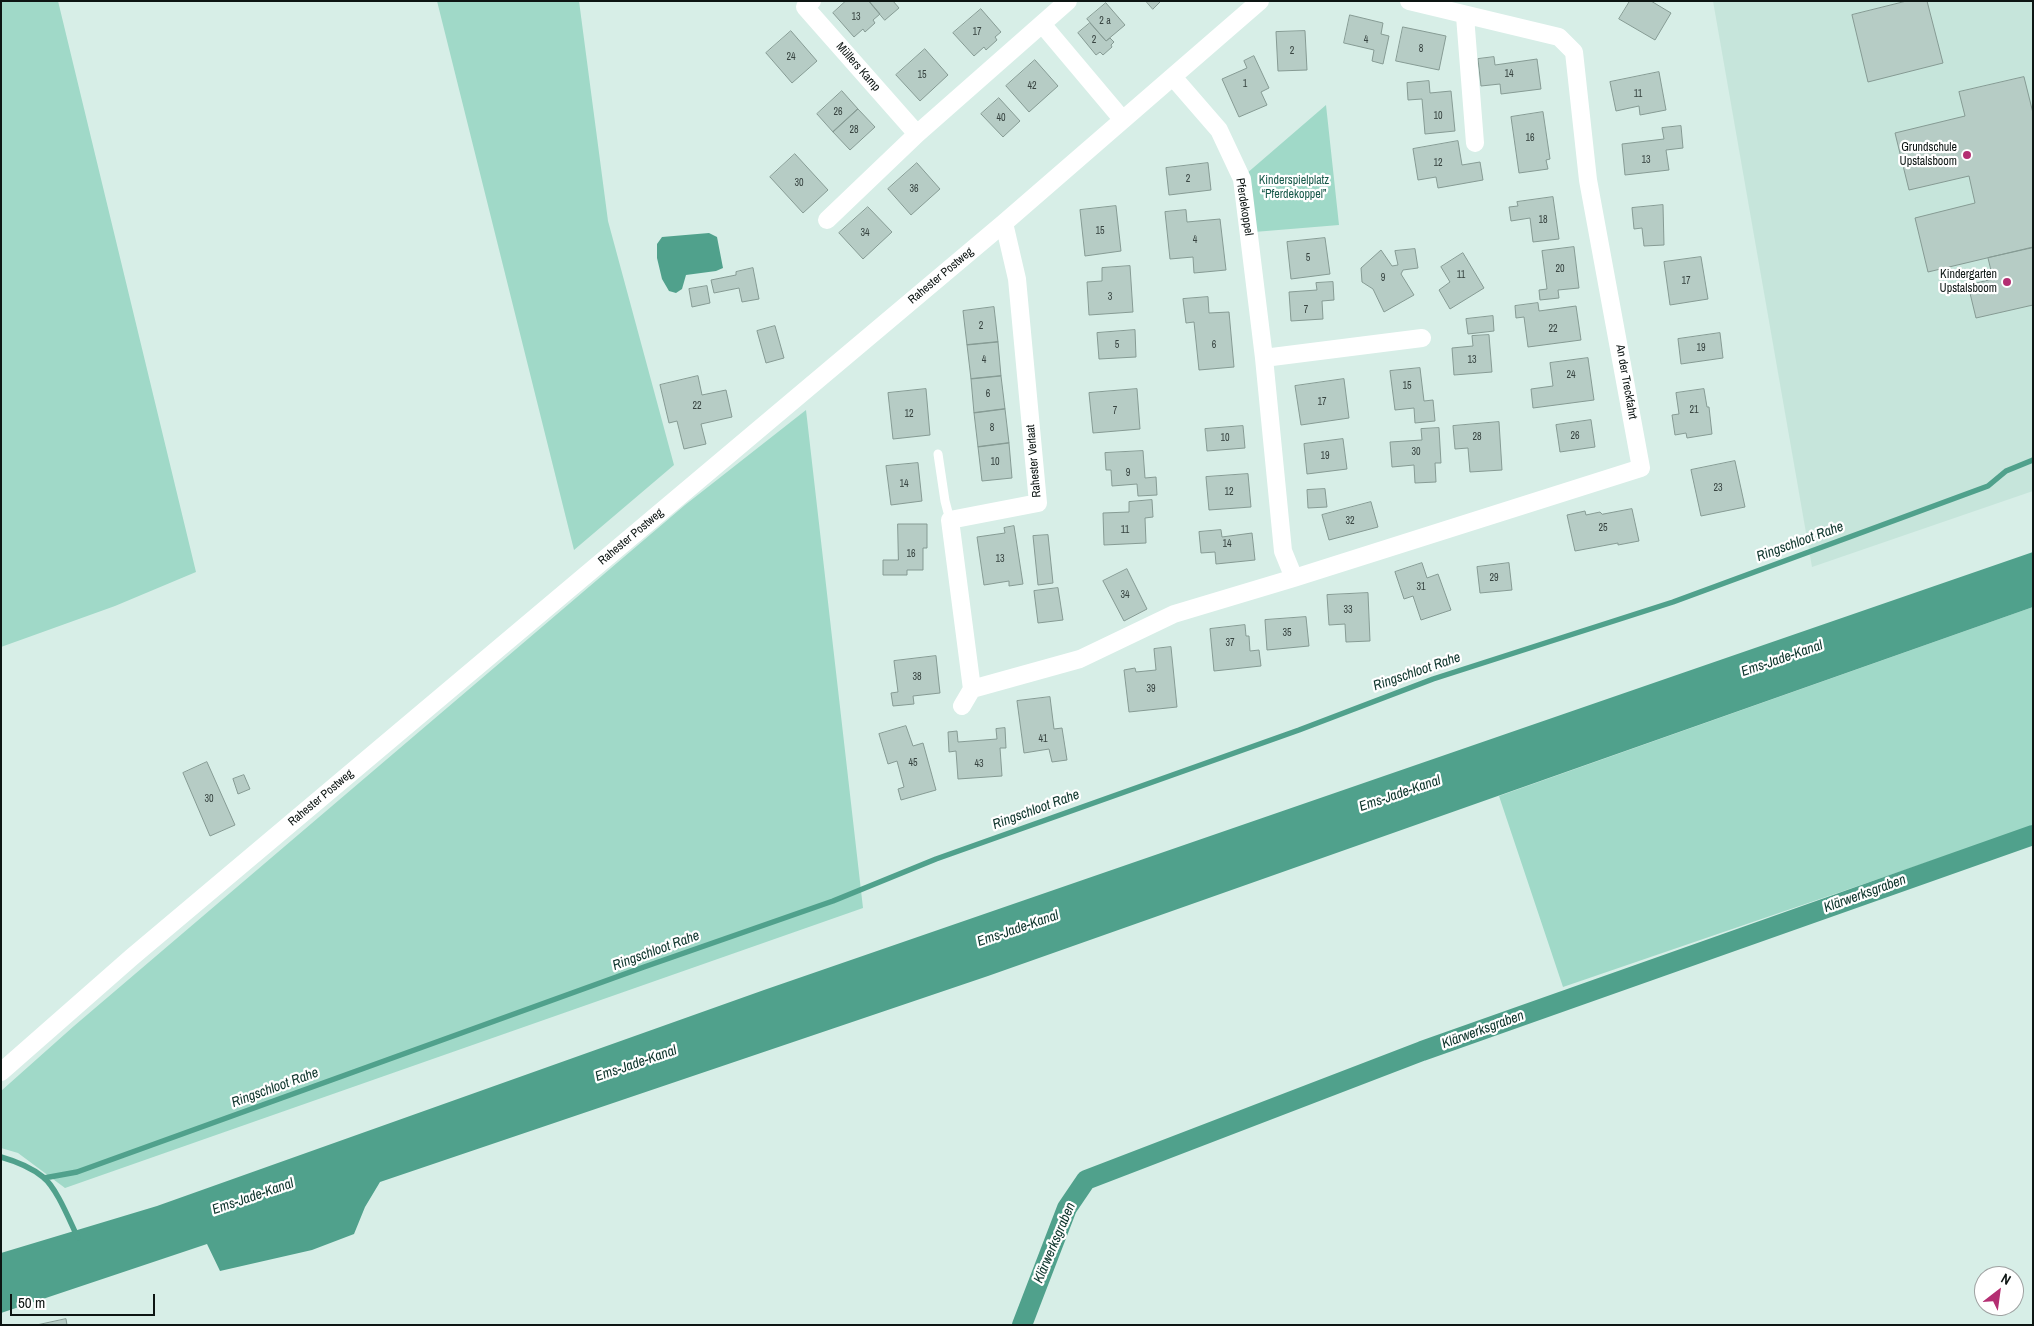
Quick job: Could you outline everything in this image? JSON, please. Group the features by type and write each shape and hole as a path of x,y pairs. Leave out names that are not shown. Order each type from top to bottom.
{"street":[{"name":"Müllers Kamp","path":"812,1 805,7 916,134"},
{"path":"827,220 916,134 1068,1"},
{"name":"Rahester Postweg","path":"1,1072 132,957 1004,222 1260,1"},
{"name":"An der Treckfahrt","path":"1294,578 1642,468 1588,180 1574,52 1559,37 1465,16 1409,1"},
{"path":"1465,16 1474,143"},
{"path":"1042,24 1122,119"},
{"name":"Pferdekoppel","path":"1173,77 1219,130 1242,179 1264,358 1283,551 1294,578"},
{"name":"Rahester Verlaat","path":"950,520 1038,503 1017,279 1004,222"},
{"path":"1264,358 1422,338"},
{"path":"950,520 972,689 962,706"},
{"path":"972,689 1080,659 1174,614 1294,578"}],"lane":[{"path":"938,454 945,501 950,520"}],"shaded area":[{"path":"1713,1 2033,1 2033,491 1812,567"}],"green space":[{"path":"1,1 58,1 196,572 115,606 1,647"},
{"path":"437,1 579,1 608,221 674,465 574,550"},
{"name":"Kinderspielplatz “Pferdekoppel”","path":"1326,105 1339,225 1254,232 1246,174"},
{"path":"806,410 863,908 65,1188 18,1153 1,1148 1,1091 74,1026 685,505"},
{"path":"2033,607 2033,826 1563,987 1499,796"}],"water":[{"path":"709,233 717,237 723,268 716,271 686,275 682,289 676,293 669,291 662,279 657,258 657,244 662,237"},
{"name":"Ems-Jade-Kanal","path":"2033,552 2033,607 988,976 380,1182 365,1207 354,1234 312,1250 220,1271 207,1244 1,1313 1,1253 157,1206 764,990"}],"building":[{"path":"846,1 869,1 880,14 873,20 875,23 865,32 863,29 854,37 833,13"},
{"path":"869,1 893,1 899,8 885,20"},
{"path":"1146,1 1161,1 1153,9"},
{"path":"1630,1 1651,1 1671,13 1655,40 1619,19"},
{"path":"1907,1 1927,1 1943,63 1868,82 1852,15"},
{"path":"1106,3 1125,25 1106,41 1087,19"},
{"path":"981,9 1001,32 995,37 997,40 986,50 984,47 974,56 953,33"},
{"path":"1350,15 1383,23 1381,34 1389,36 1383,64 1372,61 1374,50 1344,43"},
{"path":"1090,23 1106,41 1110,38 1114,42 1111,45 1112,47 1103,55 1100,52 1096,55 1078,33"},
{"path":"1403,27 1446,36 1439,70 1396,61"},
{"path":"791,31 817,61 792,83 766,53"},
{"path":"1305,31 1307,70 1278,71 1276,32"},
{"path":"925,49 948,75 920,101 896,75"},
{"path":"1254,56 1269,88 1261,92 1267,105 1239,117 1222,79 1247,68 1244,61"},
{"path":"1494,57 1495,65 1537,59 1541,89 1501,94 1500,84 1481,86 1478,59"},
{"path":"1035,60 1058,86 1029,112 1006,86"},
{"path":"1659,72 1666,110 1640,115 1639,106 1616,111 1610,82"},
{"name":"Grundschule Upstalsboom","path":"2024,77 2033,113 2033,247 1928,272 1915,218 1975,203 1969,176 1909,190 1895,133 1965,116 1959,92"},
{"path":"1429,81 1430,93 1451,91 1455,131 1425,134 1422,99 1408,100 1407,83"},
{"path":"842,91 858,109 833,132 817,114"},
{"path":"999,98 1020,121 1003,137 981,114"},
{"path":"858,109 875,127 850,150 833,132"},
{"path":"1543,112 1550,159 1546,160 1548,169 1519,173 1511,117"},
{"path":"1681,126 1683,148 1666,150 1669,170 1625,175 1622,144 1664,139 1662,128"},
{"path":"1458,141 1462,165 1480,162 1483,180 1438,188 1436,177 1418,180 1413,149"},
{"path":"795,154 828,190 803,213 770,177"},
{"path":"917,163 940,189 911,215 888,189"},
{"path":"1208,163 1211,190 1169,195 1166,168"},
{"path":"1553,197 1559,239 1533,242 1530,218 1511,221 1509,207 1518,206 1517,202"},
{"path":"1663,205 1664,245 1644,246 1642,228 1634,229 1632,208"},
{"path":"1116,206 1121,251 1085,256 1080,210"},
{"path":"868,207 892,232 863,259 839,233"},
{"path":"1186,210 1187,222 1220,219 1226,270 1194,273 1193,257 1170,259 1165,212"},
{"path":"1325,238 1330,274 1291,279 1287,242"},
{"path":"1574,247 1579,288 1558,290 1559,298 1540,300 1539,290 1547,289 1542,251"},
{"name":"Kindergarten Upstalsboom","path":"2033,248 2033,305 1976,318 1968,285 1993,279 1988,258"},
{"path":"1415,249 1418,268 1403,270 1401,274 1414,295 1384,312 1373,289 1362,282 1361,268 1381,250 1392,266 1398,265 1395,251"},
{"path":"1463,253 1484,288 1450,309 1439,290 1450,282 1441,267"},
{"path":"1701,257 1708,299 1670,305 1664,262"},
{"path":"1130,266 1133,312 1089,315 1087,282 1102,281 1102,268"},
{"path":"753,268 759,299 742,302 739,288 714,293 711,280 736,275 736,272"},
{"path":"1333,282 1334,300 1322,301 1323,319 1291,321 1289,292 1317,290 1316,283"},
{"path":"707,286 710,303 692,307 689,289"},
{"path":"1208,297 1209,313 1229,312 1234,367 1199,370 1194,322 1186,323 1183,299"},
{"path":"1538,303 1539,311 1576,306 1581,340 1528,347 1524,317 1516,318 1515,306"},
{"path":"994,307 998,342 967,345 963,311"},
{"path":"1493,316 1494,331 1468,334 1466,319"},
{"path":"775,326 784,358 766,363 757,331"},
{"path":"1135,330 1136,357 1099,359 1097,333"},
{"path":"1720,333 1723,358 1681,364 1678,339"},
{"path":"1489,335 1492,372 1454,375 1452,348 1473,346 1472,336"},
{"path":"998,342 1001,376 971,379 967,345"},
{"path":"1588,358 1594,400 1533,408 1531,389 1553,386 1550,363"},
{"path":"1420,368 1424,401 1433,400 1435,421 1415,423 1414,408 1395,410 1390,371"},
{"path":"698,376 702,395 726,390 732,417 701,424 706,444 684,449 677,421 669,423 660,385"},
{"path":"1001,376 1005,409 974,413 971,379"},
{"path":"1344,379 1349,418 1301,425 1295,386"},
{"path":"926,389 930,435 893,439 888,393"},
{"path":"1137,389 1140,429 1093,433 1089,393"},
{"path":"1704,389 1707,407 1709,407 1712,434 1687,438 1686,433 1675,435 1672,415 1679,414 1676,393"},
{"path":"1005,409 1009,443 978,447 974,413"},
{"path":"1591,420 1595,447 1560,452 1556,425"},
{"path":"1499,422 1502,470 1470,472 1468,448 1455,449 1453,426"},
{"path":"1243,426 1245,448 1207,451 1205,429"},
{"path":"1439,428 1441,463 1435,463 1436,482 1415,483 1414,465 1392,467 1390,442 1422,440 1421,429"},
{"path":"1343,439 1347,469 1307,474 1304,444"},
{"path":"1009,443 1012,478 982,481 978,447"},
{"path":"1143,451 1145,478 1156,477 1157,495 1138,496 1137,484 1112,486 1111,470 1106,470 1105,453"},
{"path":"1735,461 1745,507 1701,516 1691,470"},
{"path":"918,463 922,501 891,505 886,466"},
{"path":"1248,474 1251,507 1209,510 1206,477"},
{"path":"1325,489 1327,507 1308,508 1307,490"},
{"path":"1152,500 1153,517 1145,518 1146,543 1104,545 1103,513 1129,512 1129,502"},
{"path":"1371,502 1378,527 1329,540 1322,515"},
{"path":"1632,509 1639,541 1575,551 1567,515 1585,511 1586,515"},
{"path":"898,524 927,524 927,548 923,548 923,570 907,570 907,575 883,575 883,560 898,560"},
{"path":"1014,526 1023,584 1009,586 1009,581 984,585 977,537 1005,533 1004,528"},
{"path":"1221,530 1222,537 1252,533 1255,560 1216,564 1215,552 1201,553 1199,532"},
{"path":"1048,535 1053,583 1038,585 1033,536"},
{"path":"1422,563 1427,578 1438,574 1451,610 1421,620 1413,596 1404,599 1395,572"},
{"path":"1509,563 1512,590 1480,593 1477,567"},
{"path":"1127,569 1147,609 1124,621 1103,581"},
{"path":"1058,588 1063,620 1038,623 1034,591"},
{"path":"1368,593 1370,641 1346,642 1345,624 1329,625 1327,595"},
{"path":"1306,617 1309,646 1267,650 1265,620"},
{"path":"1245,625 1246,636 1249,636 1250,651 1259,650 1261,666 1214,671 1210,629"},
{"path":"1171,647 1177,707 1129,712 1124,670 1135,668 1136,672 1156,670 1154,649"},
{"path":"936,656 940,693 913,696 914,704 893,706 891,693 898,692 894,661"},
{"path":"1050,697 1054,729 1062,728 1067,760 1052,762 1049,749 1024,753 1017,701"},
{"path":"906,726 913,746 923,743 936,790 901,800 898,789 904,787 897,761 888,764 879,734"},
{"path":"1005,728 1006,748 1000,748 1002,776 958,779 956,751 949,752 948,732 957,731 958,742 997,739 996,729"},
{"path":"207,762 235,825 210,836 183,773"},
{"path":"244,775 250,789 238,794 233,779"},
{"path":"66,1319 67,1325 37,1325"}],"waterway":[{"name":"Ringschloot Rahe","path":"44,1178 77,1172 644,967 833,901 936,859 1299,730 1433,679 1673,602 1988,486 2006,471 2033,460"},
{"name":"Klärwerksgraben","path":"1022,1325 1067,1208 1086,1180 1422,1051 2033,835"},
{"path":"1,1157 29,1168 48,1182 58,1197 78,1238"}],"place":[{"name":"Grundschule Upstalsboom","path":"1967,155"},
{"name":"Kindergarten Upstalsboom","path":"2007,282"}]}
